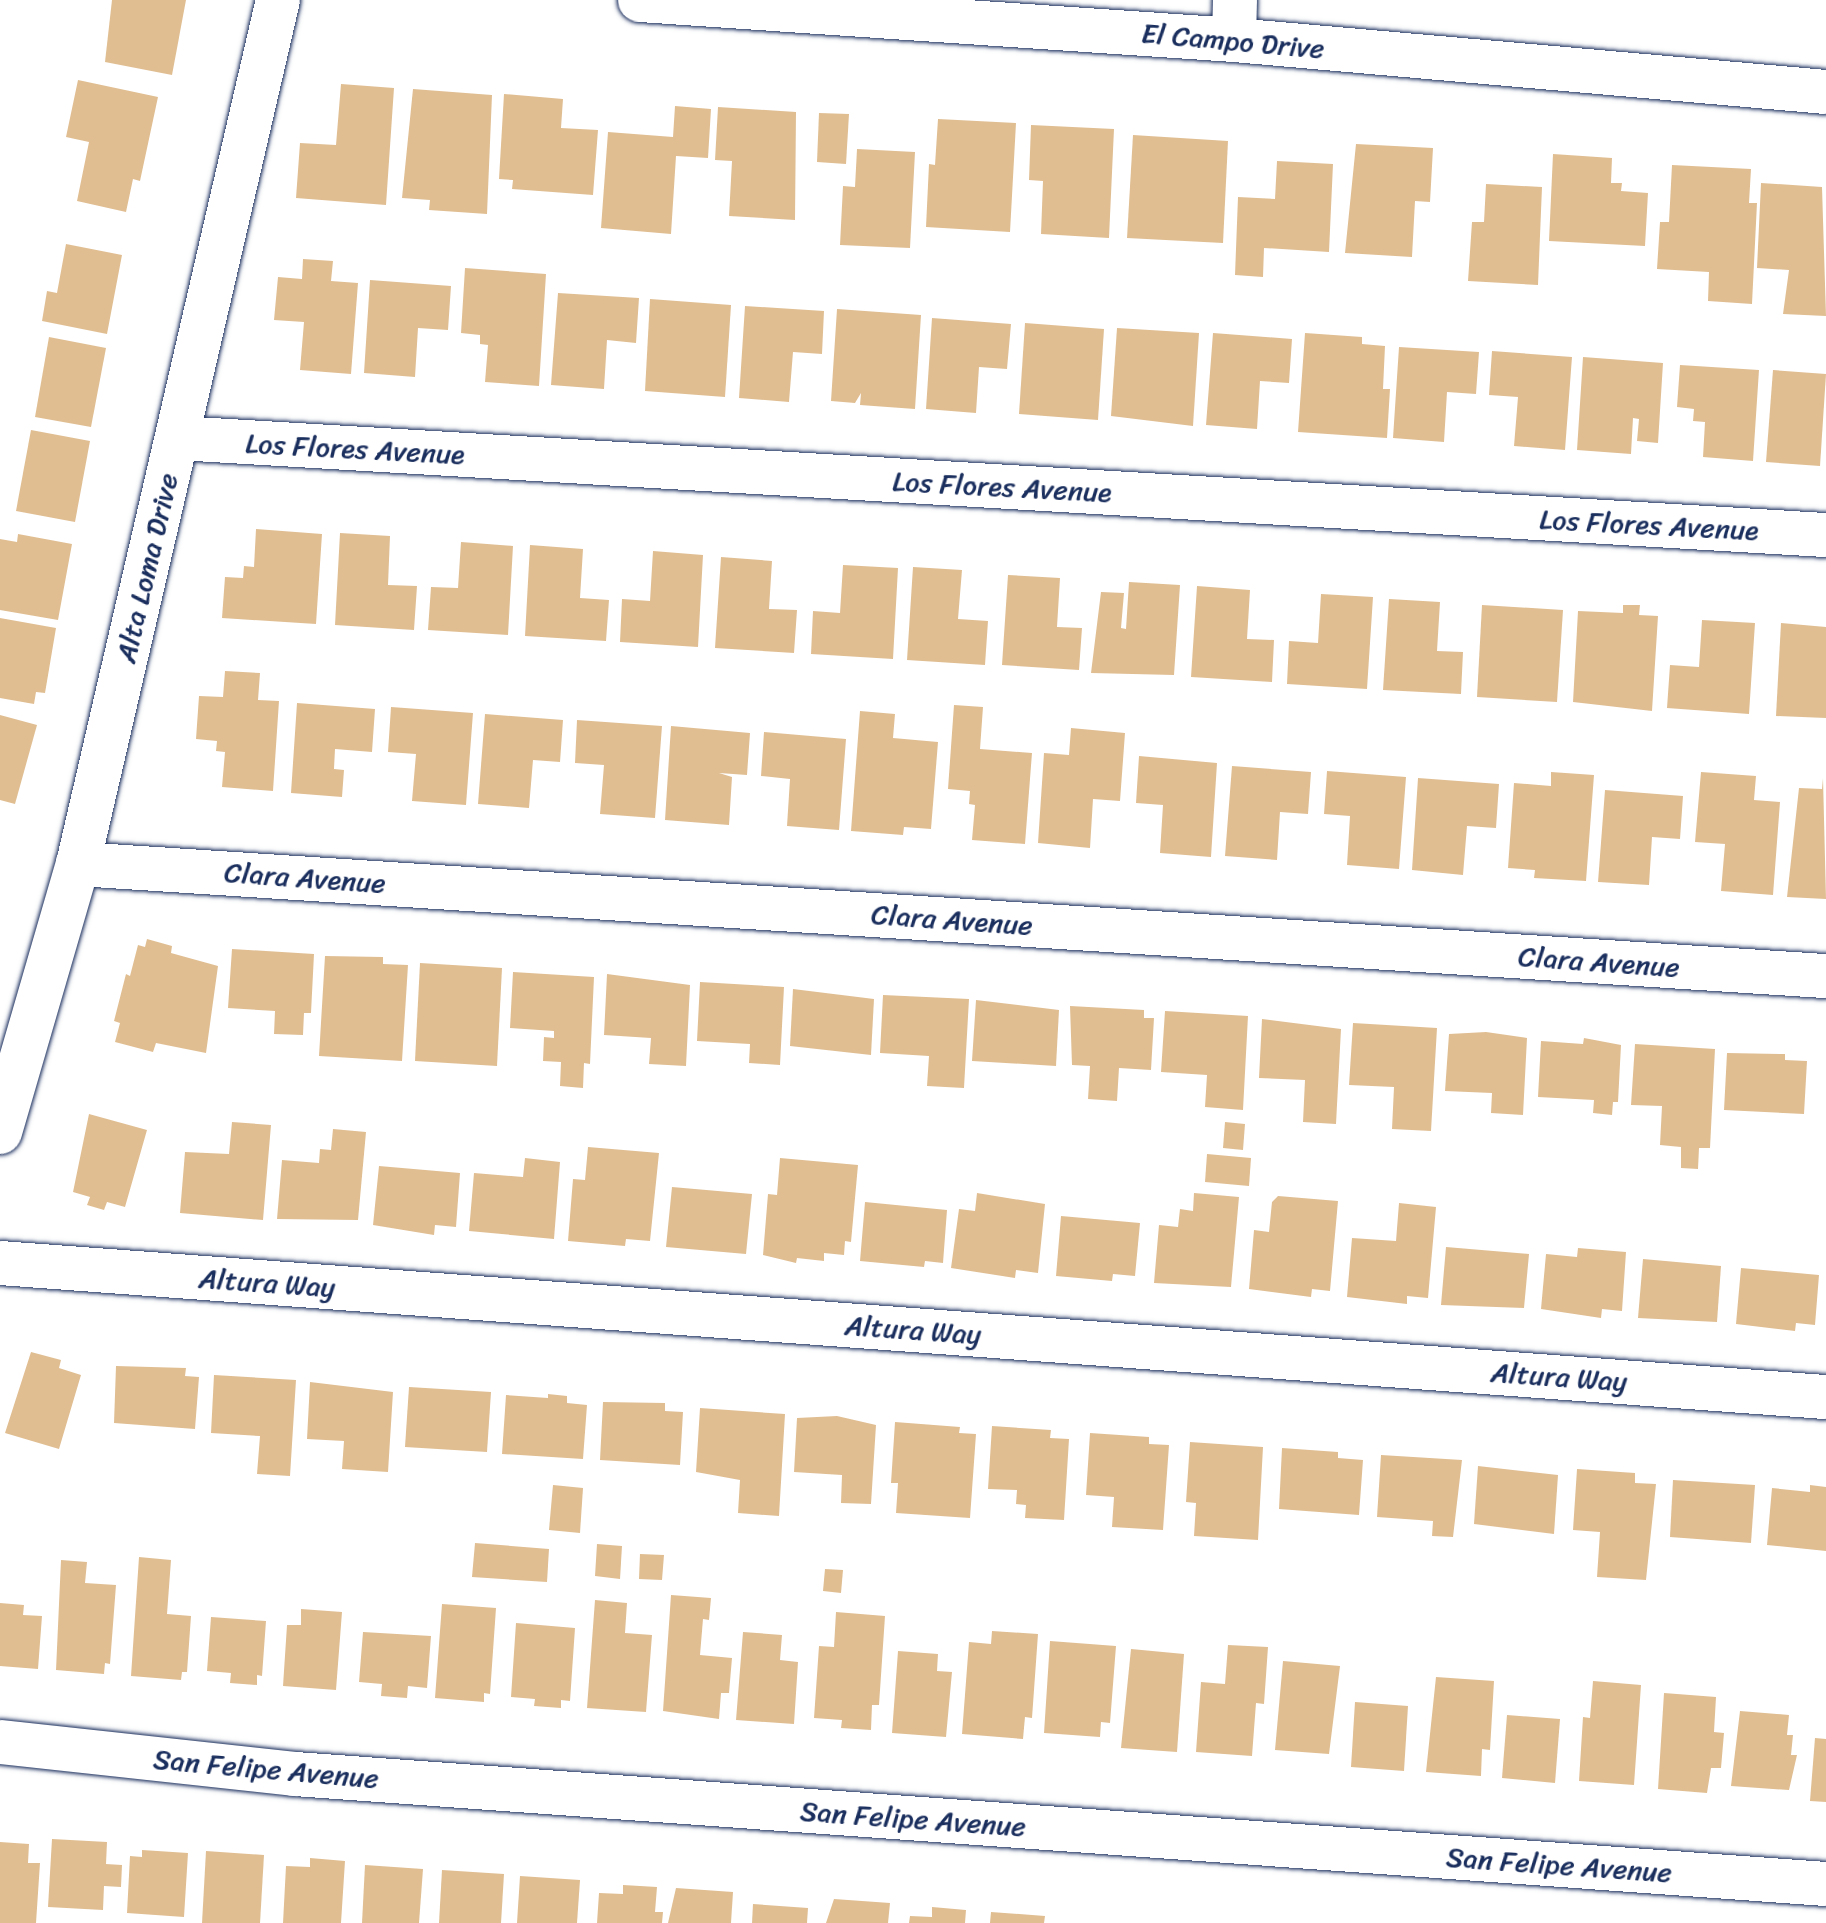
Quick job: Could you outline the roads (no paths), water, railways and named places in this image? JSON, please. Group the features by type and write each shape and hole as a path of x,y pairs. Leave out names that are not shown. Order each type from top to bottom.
{"street":[{"name":"Alta Loma Drive","path":"0,1132 78,864 278,0"},
{"name":"El Campo Drive","path":"640,0 1235,20 1826,92"},
{"name":"Los Flores Avenue","path":"178,438 1826,535"},
{"name":"Clara Avenue","path":"78,864 1826,976"},
{"name":"Altura Way","path":"0,1263 1826,1397"},
{"name":"San Felipe Avenue","path":"0,1742 295,1774 1826,1884"}]}
